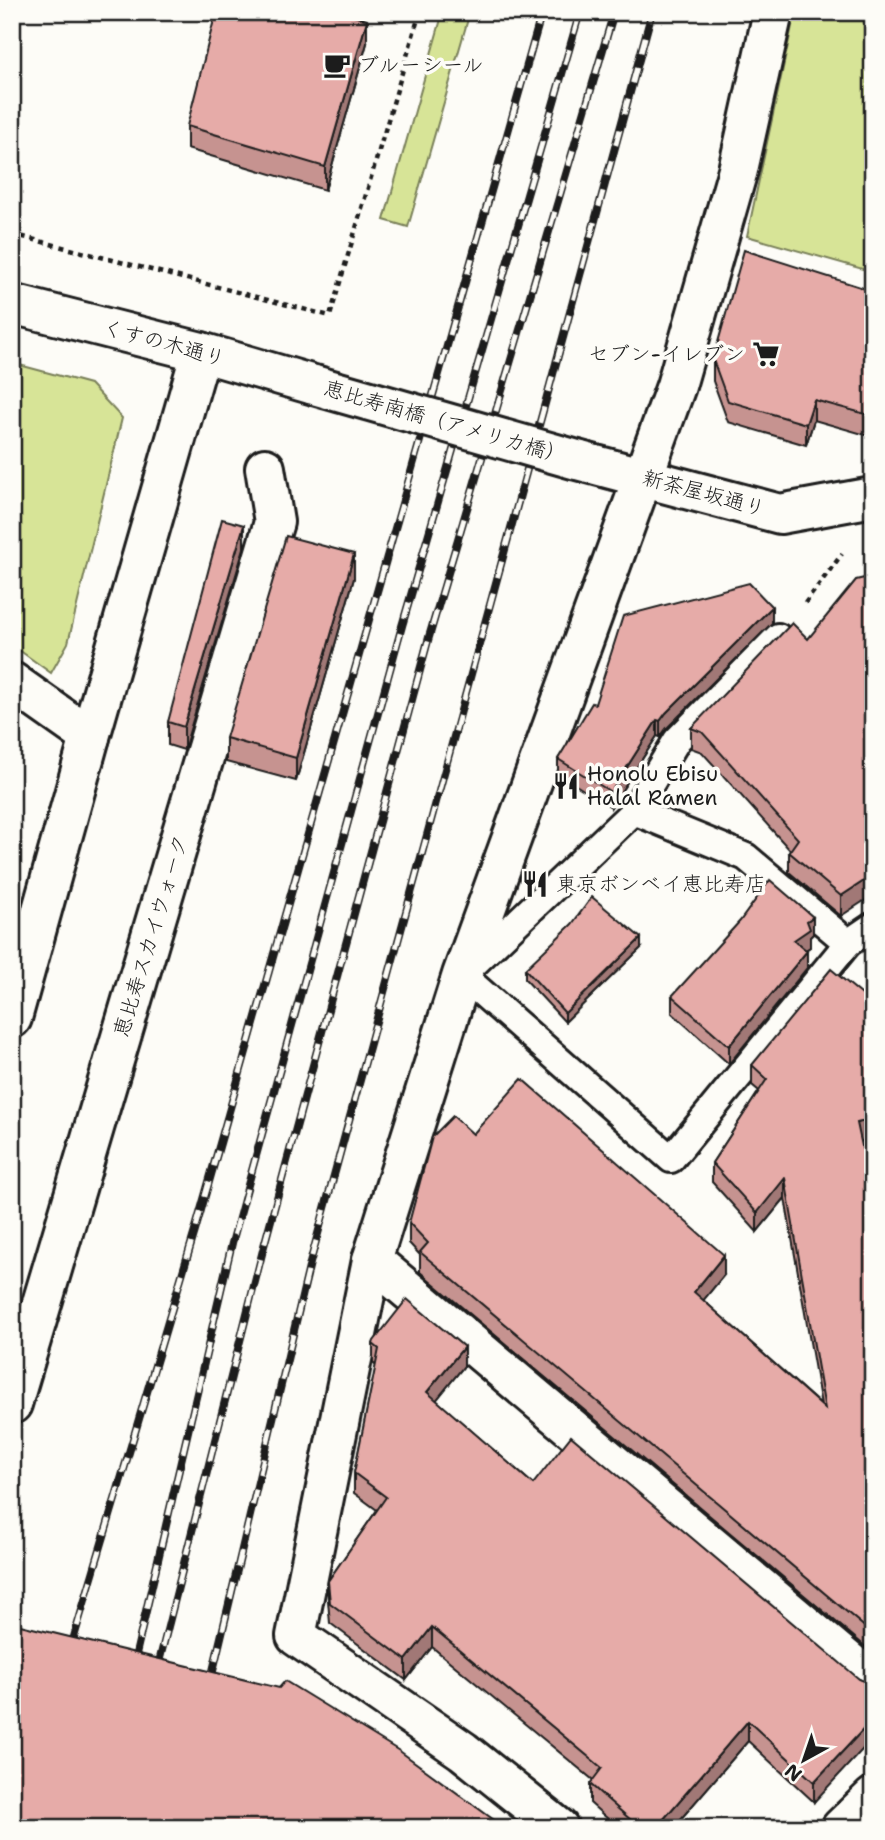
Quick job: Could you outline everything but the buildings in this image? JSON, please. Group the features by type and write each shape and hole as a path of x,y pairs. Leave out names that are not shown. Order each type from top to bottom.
{"street":[{"path":"559,1828 463,1751 296,1636 372,1260 462,975 676,386 738,170 773,12"},
{"name":"くすの木通り","path":"12,304 201,352 314,385"},
{"path":"12,1018 201,352"},
{"name":"恵比寿南橋（アメリカ橋）","path":"314,385 577,460"},
{"name":"新茶屋坂通り","path":"577,460 780,514 861,499"},
{"name":"恵比寿スカイウォーク","path":"12,1404 274,522 265,468"},
{"path":"12,682 90,737"},
{"path":"372,1260 873,1682"},
{"path":"841,1828 873,1797"}],"lane":[{"path":"778,637 677,740 634,811 462,975 671,1159 848,943 873,926"},
{"path":"634,811 746,857 848,943"}],"path":[{"path":"12,234 330,316 420,12"},
{"path":"778,637 841,556 861,499"}],"green space":[{"path":"443,12 470,12 408,227 384,220"},
{"path":"795,12 873,12 873,272 747,236"},
{"path":"12,363 90,384 122,418 68,643 51,673 12,645"}],"railway":[{"path":"68,1657 195,1231 542,12"},
{"path":"132,1671 232,1243 402,626 580,12"},
{"path":"155,1678 264,1246 429,637 614,12"},
{"path":"208,1692 310,1263 652,12"}],"place":[{"name":"ブルーシール","path":"337,65"},
{"name":"セブン-イレブン","path":"766,354"},
{"name":"Honolu Ebisu Halal Ramen","path":"566,786"},
{"name":"東京ボンベイ恵比寿店","path":"535,884"}]}
